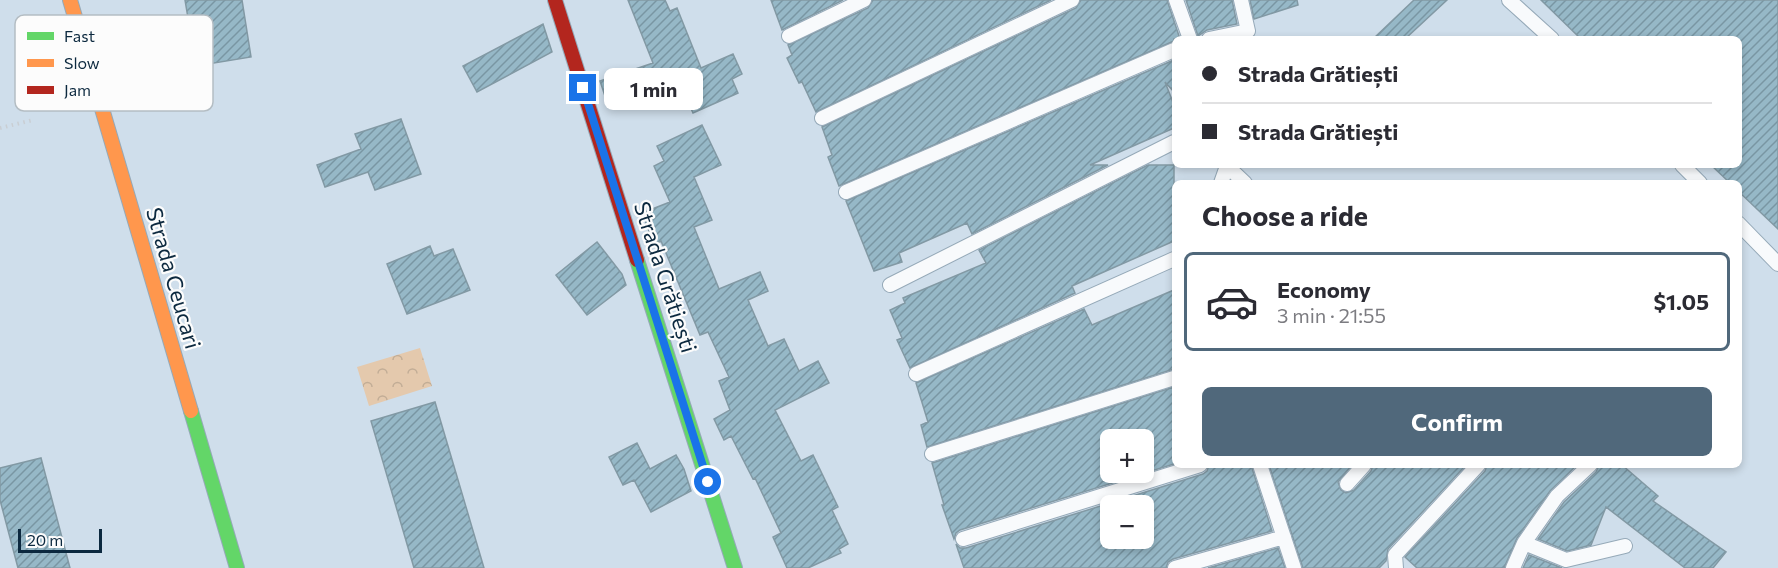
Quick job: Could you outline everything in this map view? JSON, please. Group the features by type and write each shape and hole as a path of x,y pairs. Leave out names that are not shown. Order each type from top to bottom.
{"street":[{"name":"Strada Ceucari","path":"69,0 73,15"},
{"name":"Strada Grătiești","path":"555,0 735,568"},
{"name":"Strada Ceucari","path":"102,111 237,568"}],"lane":[{"path":"789,36 864,0"},
{"path":"822,118 1072,0"},
{"path":"1176,0 1189,36"},
{"path":"1224,36 1248,31 1241,0"},
{"path":"1509,0 1549,36"},
{"path":"846,192 1172,51"},
{"path":"890,285 1172,143"},
{"path":"1229,168 1242,180"},
{"path":"1685,168 1697,180"},
{"path":"1742,227 1778,264"},
{"path":"916,374 1172,261"},
{"path":"932,454 1172,379"},
{"path":"963,538 1190,468"},
{"path":"1261,468 1294,568"},
{"path":"1347,484 1361,468"},
{"path":"1396,568 1395,555 1475,468"},
{"path":"1513,568 1524,543 1557,496 1587,468"},
{"path":"1175,568 1284,537"},
{"path":"1524,543 1566,560 1625,546"}],"path":[{"path":"0,128 33,120"}],"green space":[{"path":"420,348 432,386 369,406 357,367"}],"building":[{"path":"185,0 242,0 251,57 213,63 213,15 188,15"},
{"path":"628,0 665,0 670,11 677,8 701,68 733,54 742,74 732,79 738,93 693,113 679,81 608,105 600,81 653,63"},
{"path":"771,0 843,0 782,30"},
{"path":"873,0 1051,0 816,112 802,82 799,83 787,58 792,55 788,45 868,8"},
{"path":"1081,0 1167,0 1179,36 1172,36 1172,42 839,186 828,157 832,155 822,127 1076,8"},
{"path":"1186,0 1232,0 1237,24 1207,30 1198,36"},
{"path":"1250,0 1297,0 1298,5 1254,19"},
{"path":"1414,0 1447,0 1408,36 1376,36"},
{"path":"1541,0 1778,0 1778,229 1742,195 1742,180 1727,180 1714,168 1742,168 1742,36 1578,36"},
{"path":"543,24 552,52 477,92 463,66"},
{"path":"1172,61 1172,90 1165,82 1172,100 1172,129 1090,165 1108,165 972,234 967,223 899,253 902,262 874,271 846,201"},
{"path":"401,119 421,174 375,190 368,172 325,187 317,165 361,149 355,134"},
{"path":"702,125 721,165 694,177 712,220 694,227 719,289 760,272 768,291 748,300 768,346 784,339 799,371 818,361 829,383 775,410 801,461 813,455 838,507 832,510 848,544 839,549 841,553 808,568 787,568 773,537 781,533 755,478 753,479 731,436 724,440 714,419 730,410 719,381 729,377 708,332 700,335 661,241 654,244 642,213 670,202 654,166 664,161 657,146"},
{"path":"1148,165 1172,165 1174,168 1172,242 1072,286 1075,293 910,368 897,340 902,338 890,310 905,303 903,298 986,263 979,250"},
{"path":"597,242 622,274 626,285 587,315 556,275"},
{"path":"430,246 434,256 453,249 470,290 407,314 387,264"},
{"path":"1172,291 1172,370 927,447 921,425 928,422 916,383 1084,309 1092,325"},
{"path":"1172,388 1172,465 1154,470 1154,429 1100,429 1100,483 1112,483 960,530 954,539 942,505 944,505 932,463"},
{"path":"435,402 484,568 414,568 371,421"},
{"path":"637,443 650,469 676,455 684,469 691,491 651,512 634,480 623,485 609,457"},
{"path":"41,458 70,568 18,568 0,500 0,468"},
{"path":"1208,468 1252,468 1272,531 1173,559 1168,562 1166,568 964,568 956,544 960,548 966,548 1100,506 1100,549 1154,549 1154,495 1136,495 1203,474"},
{"path":"1270,468 1350,468 1338,482 1341,490 1346,493 1354,490 1372,468 1463,468 1388,549 1386,561 1379,568 1303,568"},
{"path":"1486,468 1574,468 1550,491 1517,538 1504,568 1417,568 1405,557"},
{"path":"1598,468 1625,468 1658,496 1653,501 1726,552 1713,568 1685,568 1606,507 1591,545 1567,551 1538,539 1564,502"},
{"path":"1278,548 1285,568 1208,568"},
{"path":"1529,555 1562,568 1523,568"}],"traffic: fast":[{"path":"637,260 735,568"},
{"path":"191,411 237,568"}],"traffic: slow":[{"path":"70,0 74,15"},
{"path":"103,111 191,411"}],"traffic: jam":[{"path":"555,0 637,260"}],"route":[{"path":"583,88 708,482"}]}
